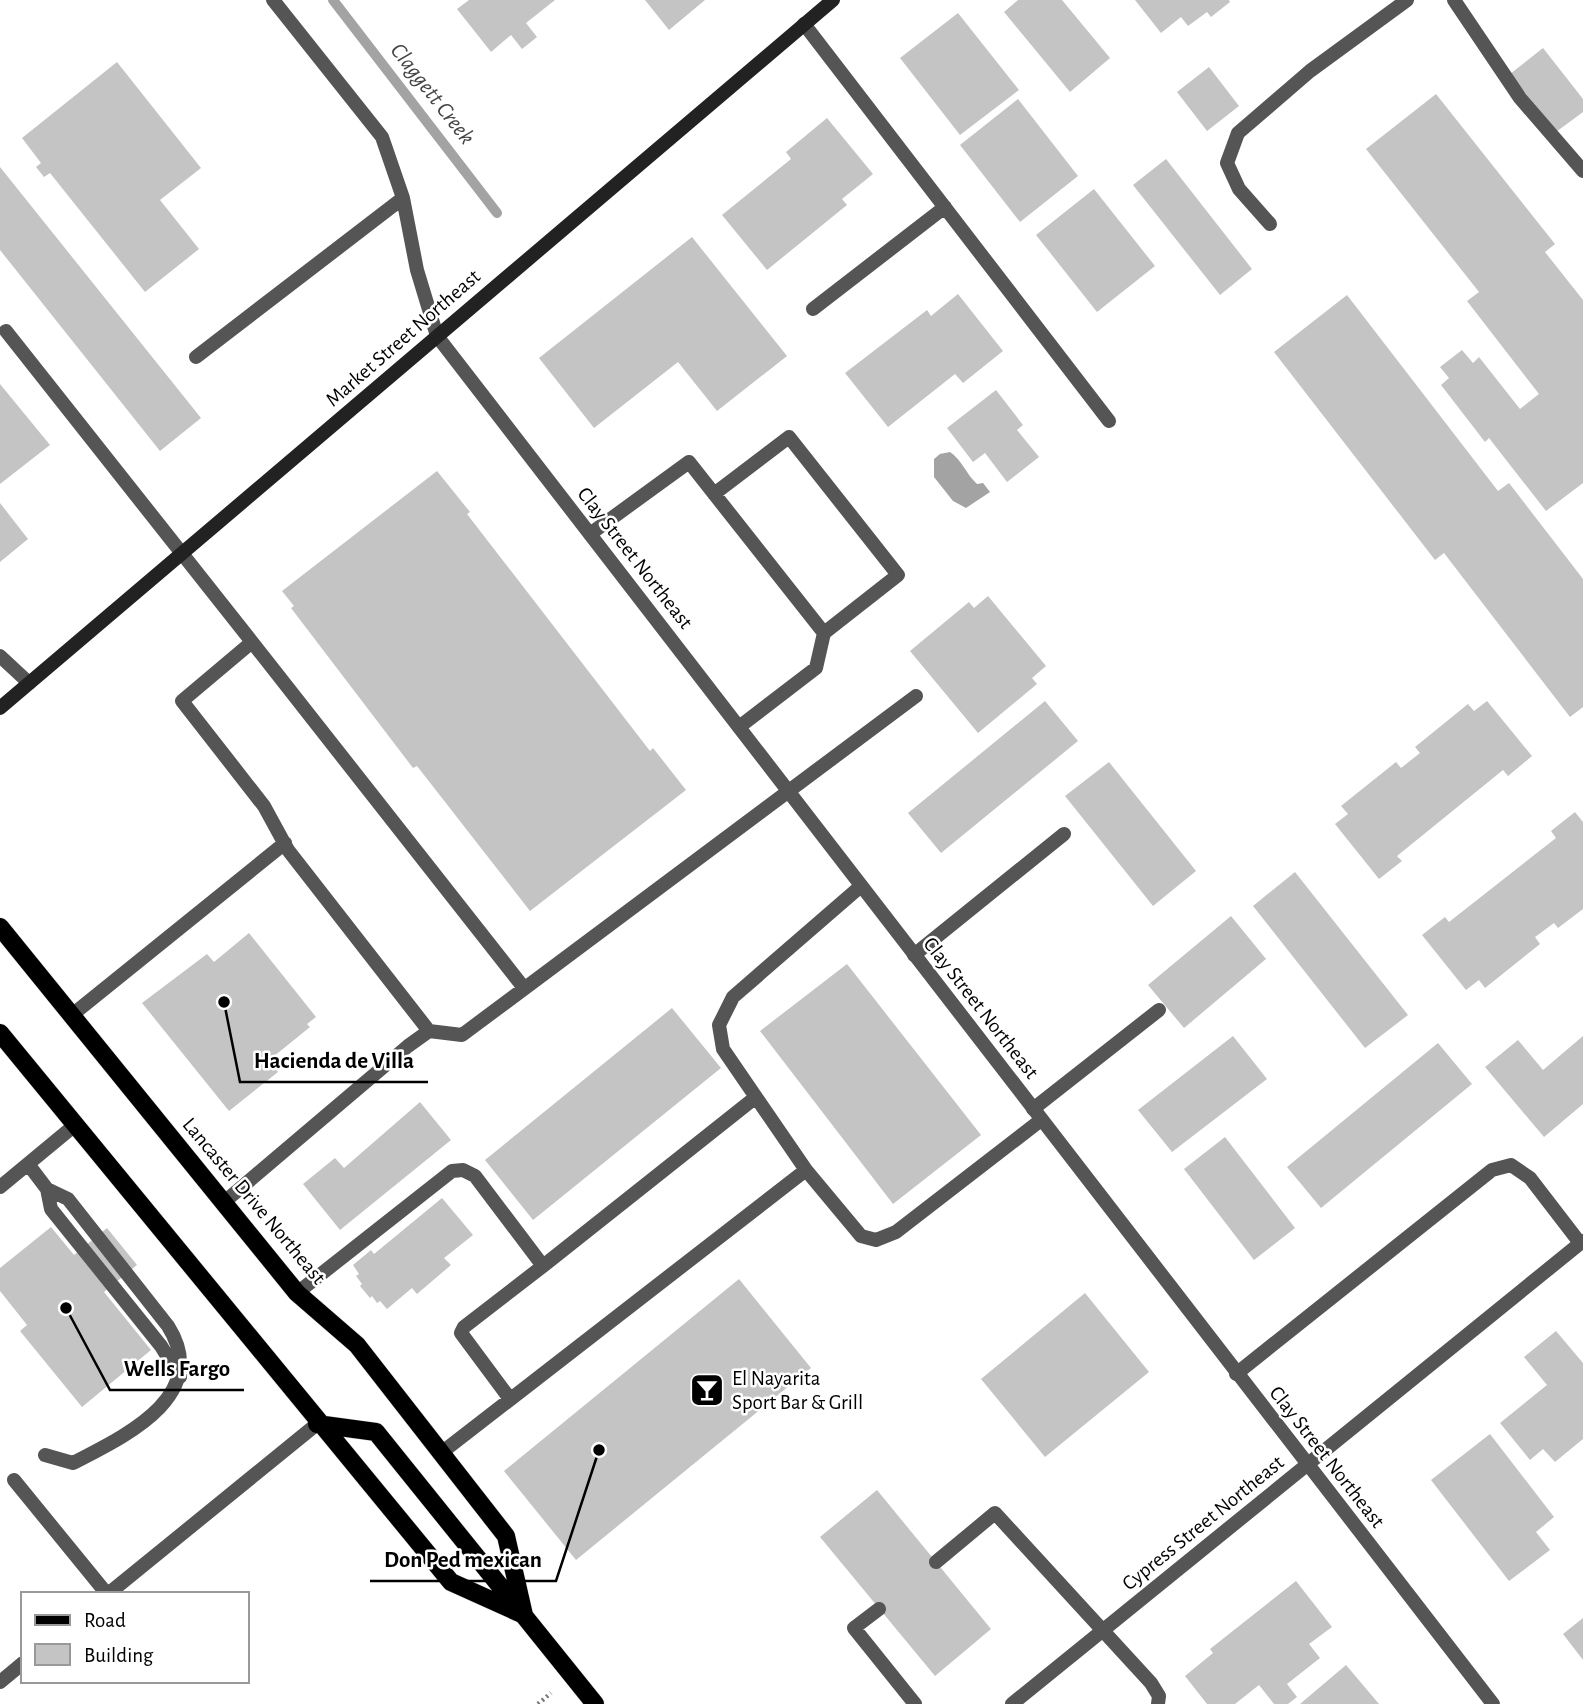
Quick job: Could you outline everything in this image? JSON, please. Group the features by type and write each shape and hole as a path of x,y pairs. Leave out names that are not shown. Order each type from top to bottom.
{"main road":[{"name":"Market Street Northeast","path":"0,708 833,0"},
{"name":"Lancaster Drive Northeast","path":"0,926 297,1293 357,1345 506,1536 524,1615 595,1704"},
{"name":"Lancaster Drive Northeast","path":"0,1033 317,1424 451,1582 524,1615"},
{"path":"317,1424 376,1432 524,1615"}],"street":[{"path":"273,0 382,137 403,198 418,270 437,336"},
{"path":"1270,224 1240,189 1227,163 1238,133 1310,71 1407,0"},
{"path":"1454,0 1520,98 1583,171"},
{"path":"804,24 1109,421"},
{"path":"196,358 403,198"},
{"path":"813,309 945,207"},
{"path":"6,331 179,554 252,642 524,988"},
{"name":"Clay Street Northeast","path":"437,336 1493,1704"},
{"path":"714,494 789,437 898,575 824,633 816,668 739,727"},
{"path":"590,534 689,461 824,633"},
{"path":"252,642 182,701 264,806 285,843 429,1031 462,1035 916,696"},
{"path":"0,656 29,683"},
{"path":"914,955 1064,834"},
{"path":"72,1015 285,843"},
{"path":"861,886 733,997 719,1026 723,1049 806,1170 860,1236 876,1240 896,1231 1037,1115 1158,1010"},
{"path":"223,1203 429,1031"},
{"path":"510,1399 461,1333 464,1326 756,1097"},
{"path":"0,1187 75,1125"},
{"path":"28,1164 47,1189 51,1209 161,1346 181,1378 170,1398 115,1442 73,1463 46,1455"},
{"path":"1236,1374 1492,1170 1511,1165 1531,1178 1582,1242"},
{"path":"297,1293 452,1171 463,1170 475,1176 543,1266"},
{"path":"441,1453 806,1170"},
{"name":"Cypress Street Northeast","path":"1012,1704 1582,1242"},
{"path":"109,1592 317,1424"},
{"path":"14,1480 105,1592"},
{"path":"936,1562 995,1513 1151,1683 1159,1696 1158,1704"},
{"path":"879,1609 854,1628 915,1704"},
{"path":"0,1682 21,1665"}],"shaded area":[{"path":"950,452 977,484 983,483 990,492 966,508 953,501 934,477 934,459 940,454"}],"building":[{"path":"469,0 555,0 526,23 537,37 522,49 511,35 491,52 457,9"},
{"path":"645,0 705,0 669,30"},
{"path":"1018,0 1062,0 1110,58 1070,92 1004,12"},
{"path":"1135,0 1230,2 1211,17 1207,12 1188,26 1181,17 1161,33"},
{"path":"958,13 1019,90 960,135 900,58"},
{"path":"1543,48 1583,99 1583,112 1556,132 1510,74"},
{"path":"117,62 201,168 160,200 199,249 145,292 50,173 44,177 36,167 41,163 22,138"},
{"path":"1209,67 1239,106 1207,131 1177,92"},
{"path":"1436,94 1555,244 1545,252 1583,300 1583,483 1546,511 1489,438 1485,442 1441,385 1449,378 1440,367 1462,350 1473,363 1479,357 1520,409 1539,394 1467,301 1479,292 1366,149"},
{"path":"1018,99 1078,176 1020,222 960,145"},
{"path":"827,118 873,174 842,199 847,205 767,270 722,215 791,159 786,152"},
{"path":"1166,159 1252,269 1220,295 1133,185"},
{"path":"0,167 201,418 160,451 0,250"},
{"path":"1094,189 1155,266 1097,312 1036,235"},
{"path":"692,237 787,356 717,411 678,362 594,428 539,358"},
{"path":"958,294 1003,351 963,383 955,374 888,427 845,373 927,310 931,316"},
{"path":"1347,295 1498,491 1509,483 1583,579 1583,707 1570,717 1444,553 1435,560 1274,352"},
{"path":"0,384 50,445 0,484"},
{"path":"996,390 1023,425 1017,430 1039,457 1007,482 985,453 973,462 947,428"},
{"path":"437,471 470,512 467,514 650,751 653,748 686,790 530,911 417,766 413,768 291,608 294,606 282,591"},
{"path":"0,503 28,539 0,562"},
{"path":"988,596 1046,666 1032,678 1037,684 978,733 910,651 969,602 974,608"},
{"path":"1045,701 1078,741 941,853 908,813"},
{"path":"1487,701 1532,756 1508,776 1503,770 1397,856 1402,861 1379,879 1335,824 1348,814 1341,806 1396,762 1401,768 1420,753 1415,747 1468,704 1474,711"},
{"path":"1109,762 1196,871 1153,906 1065,796"},
{"path":"1575,812 1583,822 1583,909 1558,928 1554,923 1535,937 1540,944 1485,988 1479,980 1466,990 1422,935 1445,917 1449,922 1556,838 1551,831"},
{"path":"1295,872 1408,1015 1365,1048 1253,906"},
{"path":"1231,916 1266,959 1184,1028 1148,985"},
{"path":"249,933 316,1017 307,1024 310,1027 268,1061 278,1072 229,1111 142,1003 207,954 214,962"},
{"path":"847,964 981,1135 893,1204 760,1031"},
{"path":"672,1008 721,1068 533,1220 485,1160"},
{"path":"1233,1036 1267,1079 1172,1152 1138,1110"},
{"path":"1583,1036 1583,1104 1544,1137 1485,1067 1518,1040 1543,1070"},
{"path":"1438,1043 1472,1084 1321,1208 1287,1167"},
{"path":"420,1102 451,1140 340,1230 303,1184 335,1158 344,1168"},
{"path":"1225,1137 1295,1228 1254,1260 1184,1169"},
{"path":"442,1198 473,1235 444,1258 451,1265 417,1294 412,1288 387,1309 380,1301 377,1303 372,1296 370,1298 360,1286 362,1284 356,1276 359,1274 353,1265 371,1250 374,1254"},
{"path":"51,1227 74,1255 107,1228 137,1265 104,1292 151,1350 82,1407 20,1331 27,1325 0,1291 0,1268"},
{"path":"739,1279 811,1368 576,1560 504,1471"},
{"path":"1085,1293 1149,1372 1045,1457 981,1379"},
{"path":"1556,1331 1583,1363 1583,1439 1555,1462 1543,1449 1530,1460 1500,1423 1547,1385 1524,1357"},
{"path":"1490,1434 1554,1517 1536,1532 1550,1550 1509,1581 1431,1480"},
{"path":"877,1490 991,1629 935,1676 820,1537"},
{"path":"1296,1581 1332,1627 1309,1644 1320,1658 1287,1684 1297,1697 1288,1704 1274,1704 1259,1685 1235,1704 1207,1704 1185,1676 1213,1653 1210,1649"},
{"path":"1583,1618 1583,1660 1563,1634"},
{"path":"1346,1665 1379,1704 1300,1704"}],"waterway":[{"name":"Claggett Creek","path":"333,0 497,213"}],"place":[{"name":"Hacienda de Villa","path":"224,1002"},
{"name":"Wells Fargo","path":"66,1308"},
{"name":"El Nayarita Sport Bar & Grill","path":"707,1390"},
{"name":"Don Ped mexican","path":"599,1450"}]}
